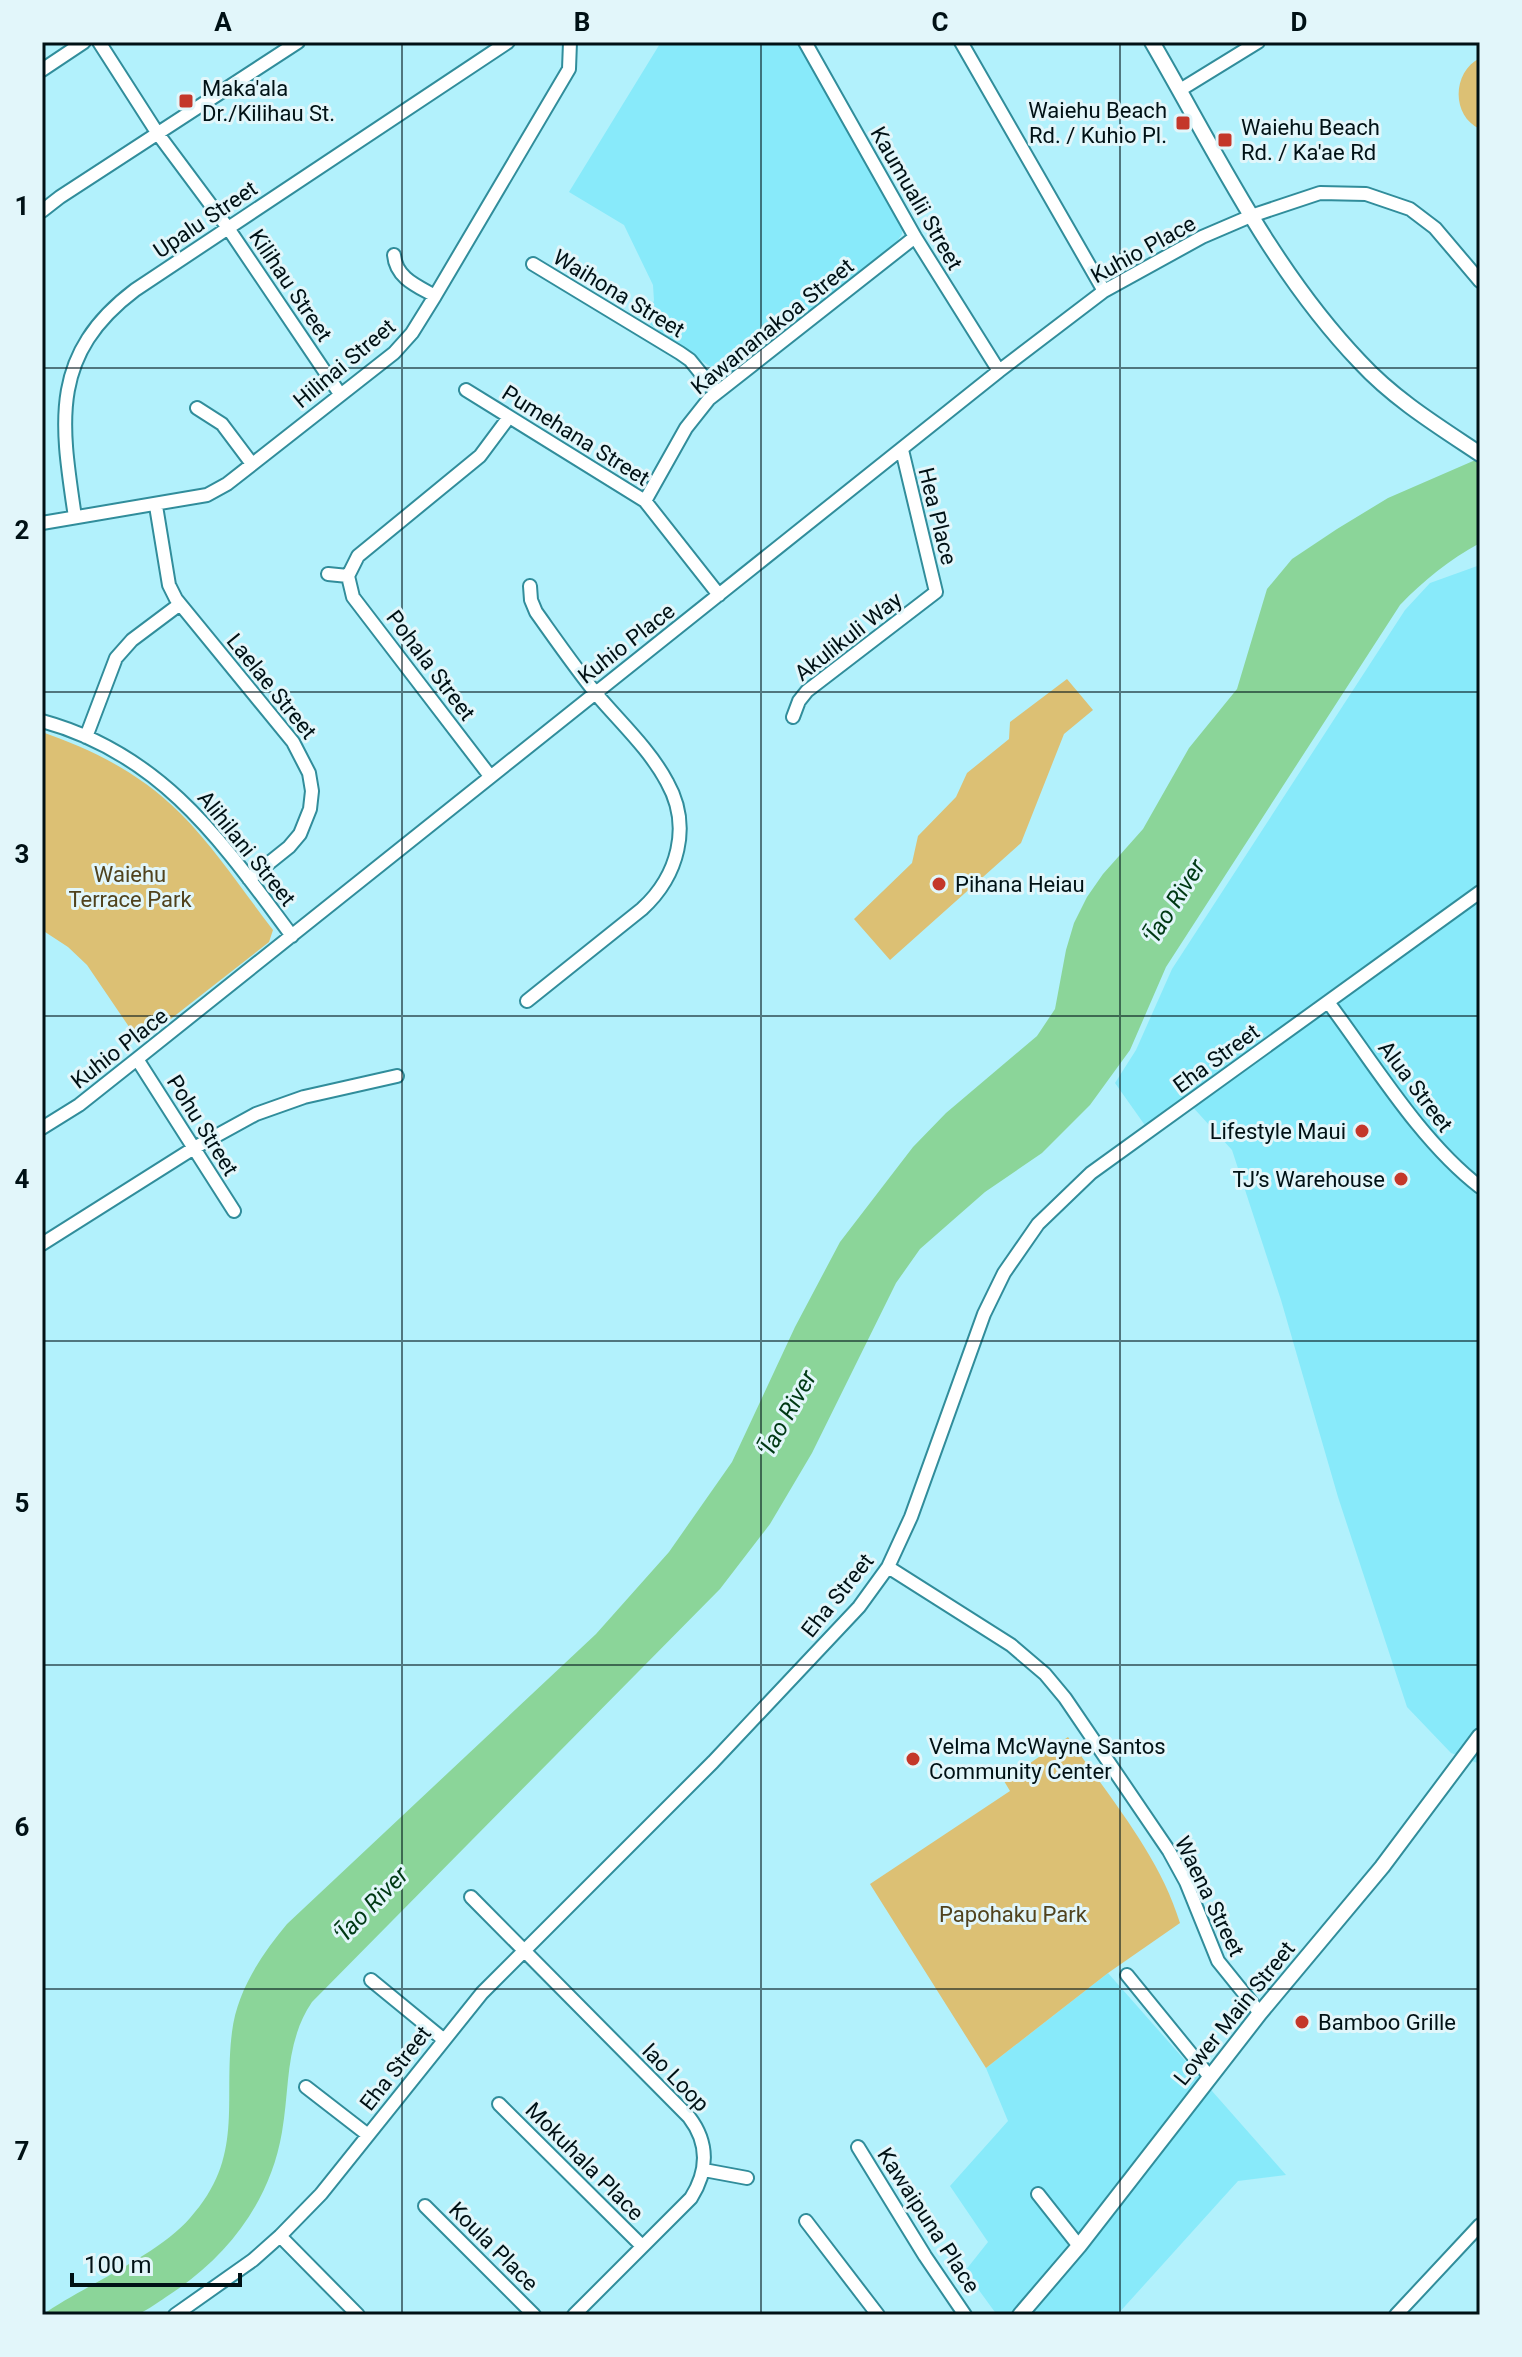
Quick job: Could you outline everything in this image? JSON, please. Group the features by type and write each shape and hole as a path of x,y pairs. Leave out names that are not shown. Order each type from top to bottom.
{"street":[{"path":"42,70 84,42"},
{"name":"Kilihau Street","path":"99,42 158,134 228,228 340,394"},
{"path":"42,211 298,42"},
{"name":"Upalu Street","path":"75,517 63,414 70,378 85,344 101,321 120,301 508,42"},
{"name":"Hilinai Street","path":"42,523 207,495 227,484 403,344 435,296 569,69 570,42"},
{"name":"Kaumualii Street","path":"805,42 915,237 999,371"},
{"path":"961,42 1104,291"},
{"path":"1152,42 1251,216 1289,276 1361,363 1400,399 1480,454"},
{"path":"1180,90 1258,42"},
{"name":"Kuhio Place","path":"42,1128 79,1105 999,371 1104,291 1202,237 1251,216 1320,193 1351,192 1381,197 1410,209 1435,228 1480,281"},
{"name":"Kawananakoa Street","path":"645,501 686,428 716,392 915,237"},
{"path":"394,255 396,266 405,279 435,296"},
{"name":"Waihona Street","path":"533,264 680,353 690,360 716,392"},
{"name":"Pumehana Street","path":"466,390 645,501 719,595"},
{"path":"197,408 222,424 252,464"},
{"path":"328,574 348,576 358,556 480,456 509,417"},
{"name":"Hea Place","path":"902,450 936,592"},
{"name":"Laelae Street","path":"156,506 169,585 180,604 293,742 309,773 311,800 300,834 289,847 249,879"},
{"name":"Pohala Street","path":"348,576 353,597 490,776"},
{"path":"527,1001 650,901 665,883 678,851 679,816 669,783 595,693 536,612 530,586"},
{"name":"Akulikuli Way","path":"793,717 807,691 936,592"},
{"path":"86,737 116,658 132,640 180,604"},
{"name":"Alihilani Street","path":"42,721 116,751 147,770 175,793 201,819 292,936"},
{"name":"Eha Street","path":"175,2315 253,2260 321,2194 482,1993 713,1762 859,1607 888,1567 911,1517 984,1314 1004,1273 1038,1224 1091,1173 1480,892"},
{"name":"Alua Street","path":"1328,1002 1432,1142 1480,1187"},
{"name":"Pohu Street","path":"137,1059 234,1211"},
{"path":"42,1244 194,1148 256,1114 279,1104 397,1076"},
{"name":"Waena Street","path":"888,1567 1011,1645 1045,1674 1065,1698 1169,1851 1186,1882 1218,1961 1260,2013"},
{"name":"Lower Main Street","path":"1020,2315 1079,2246 1260,2013 1382,1867 1480,1736"},
{"name":"Iao Loop","path":"471,1897 689,2117 703,2142 704,2170"},
{"path":"1127,1975 1210,2077"},
{"path":"371,1980 443,2039"},
{"path":"306,2087 368,2135"},
{"name":"Mokuhala Place","path":"499,2104 642,2246"},
{"name":"Kawaipuna Place","path":"858,2147 965,2315"},
{"path":"574,2315 691,2198 704,2170 747,2178"},
{"path":"1038,2194 1079,2246"},
{"name":"Koula Place","path":"425,2206 534,2315"},
{"path":"806,2221 878,2315"},
{"path":"1396,2315 1480,2225"},
{"path":"280,2236 358,2315"}],"shaded area":[{"path":"661,42 799,42 902,223 902,234 896,243 731,373 721,374 642,319 654,301 653,285 624,225 569,192"},
{"path":"1480,565 1480,1764 1451,1753 1407,1707 1338,1497 1281,1300 1232,1150 1189,1103 1149,1131 1115,1083 1136,1050 1172,969 1405,610 1430,583"},
{"path":"1108,1973 1286,2175 1238,2181 1117,2315 997,2315 965,2271 988,2242 950,2186 1008,2121 986,2068"}],"green space":[{"path":"1480,58 1480,129 1464,114 1459,94 1464,73"},
{"path":"1067,679 1093,710 1064,734 1021,843 890,960 854,919 912,863 918,836 956,797 967,773 1009,739 1010,722"},
{"name":"Waiehu Terrace Park","path":"42,732 116,765 165,799 205,841 273,930 269,942 140,1043 87,965 68,947 42,930"},
{"name":"Papohaku Park","path":"1068,1737 1146,1849 1180,1923 1108,1973 986,2068 870,1884 1010,1791 1004,1781"}],"water":[{"name":"ʻĪao River","path":"1480,458 1480,543 1437,571 1400,605 1166,967 1130,1050 1090,1105 1042,1153 985,1192 920,1249 896,1283 812,1453 770,1524 720,1589 312,2002 303,2017 293,2049 276,2158 256,2205 242,2227 226,2247 188,2282 142,2312 112,2317 42,2315 159,2245 190,2218 207,2195 225,2151 235,2017 245,1988 268,1948 287,1924 596,1634 669,1552 732,1462 795,1327 840,1242 913,1147 946,1113 1037,1036 1055,1009 1066,950 1074,923 1087,897 1143,829 1189,748 1237,689 1267,589 1292,559 1337,529 1388,498"}],"place":[{"name":"Maka'ala Dr./Kilihau St.","path":"186,101"},
{"name":"Waiehu Beach Rd. / Kuhio Pl.","path":"1183,123"},
{"name":"Waiehu Beach Rd. / Ka'ae Rd","path":"1225,140"},
{"name":"Pihana Heiau","path":"939,884"},
{"name":"Lifestyle Maui","path":"1362,1131"},
{"name":"TJ’s Warehouse","path":"1401,1179"},
{"name":"Velma McWayne Santos Community Center","path":"913,1759"},
{"name":"Bamboo Grille","path":"1302,2022"}]}
